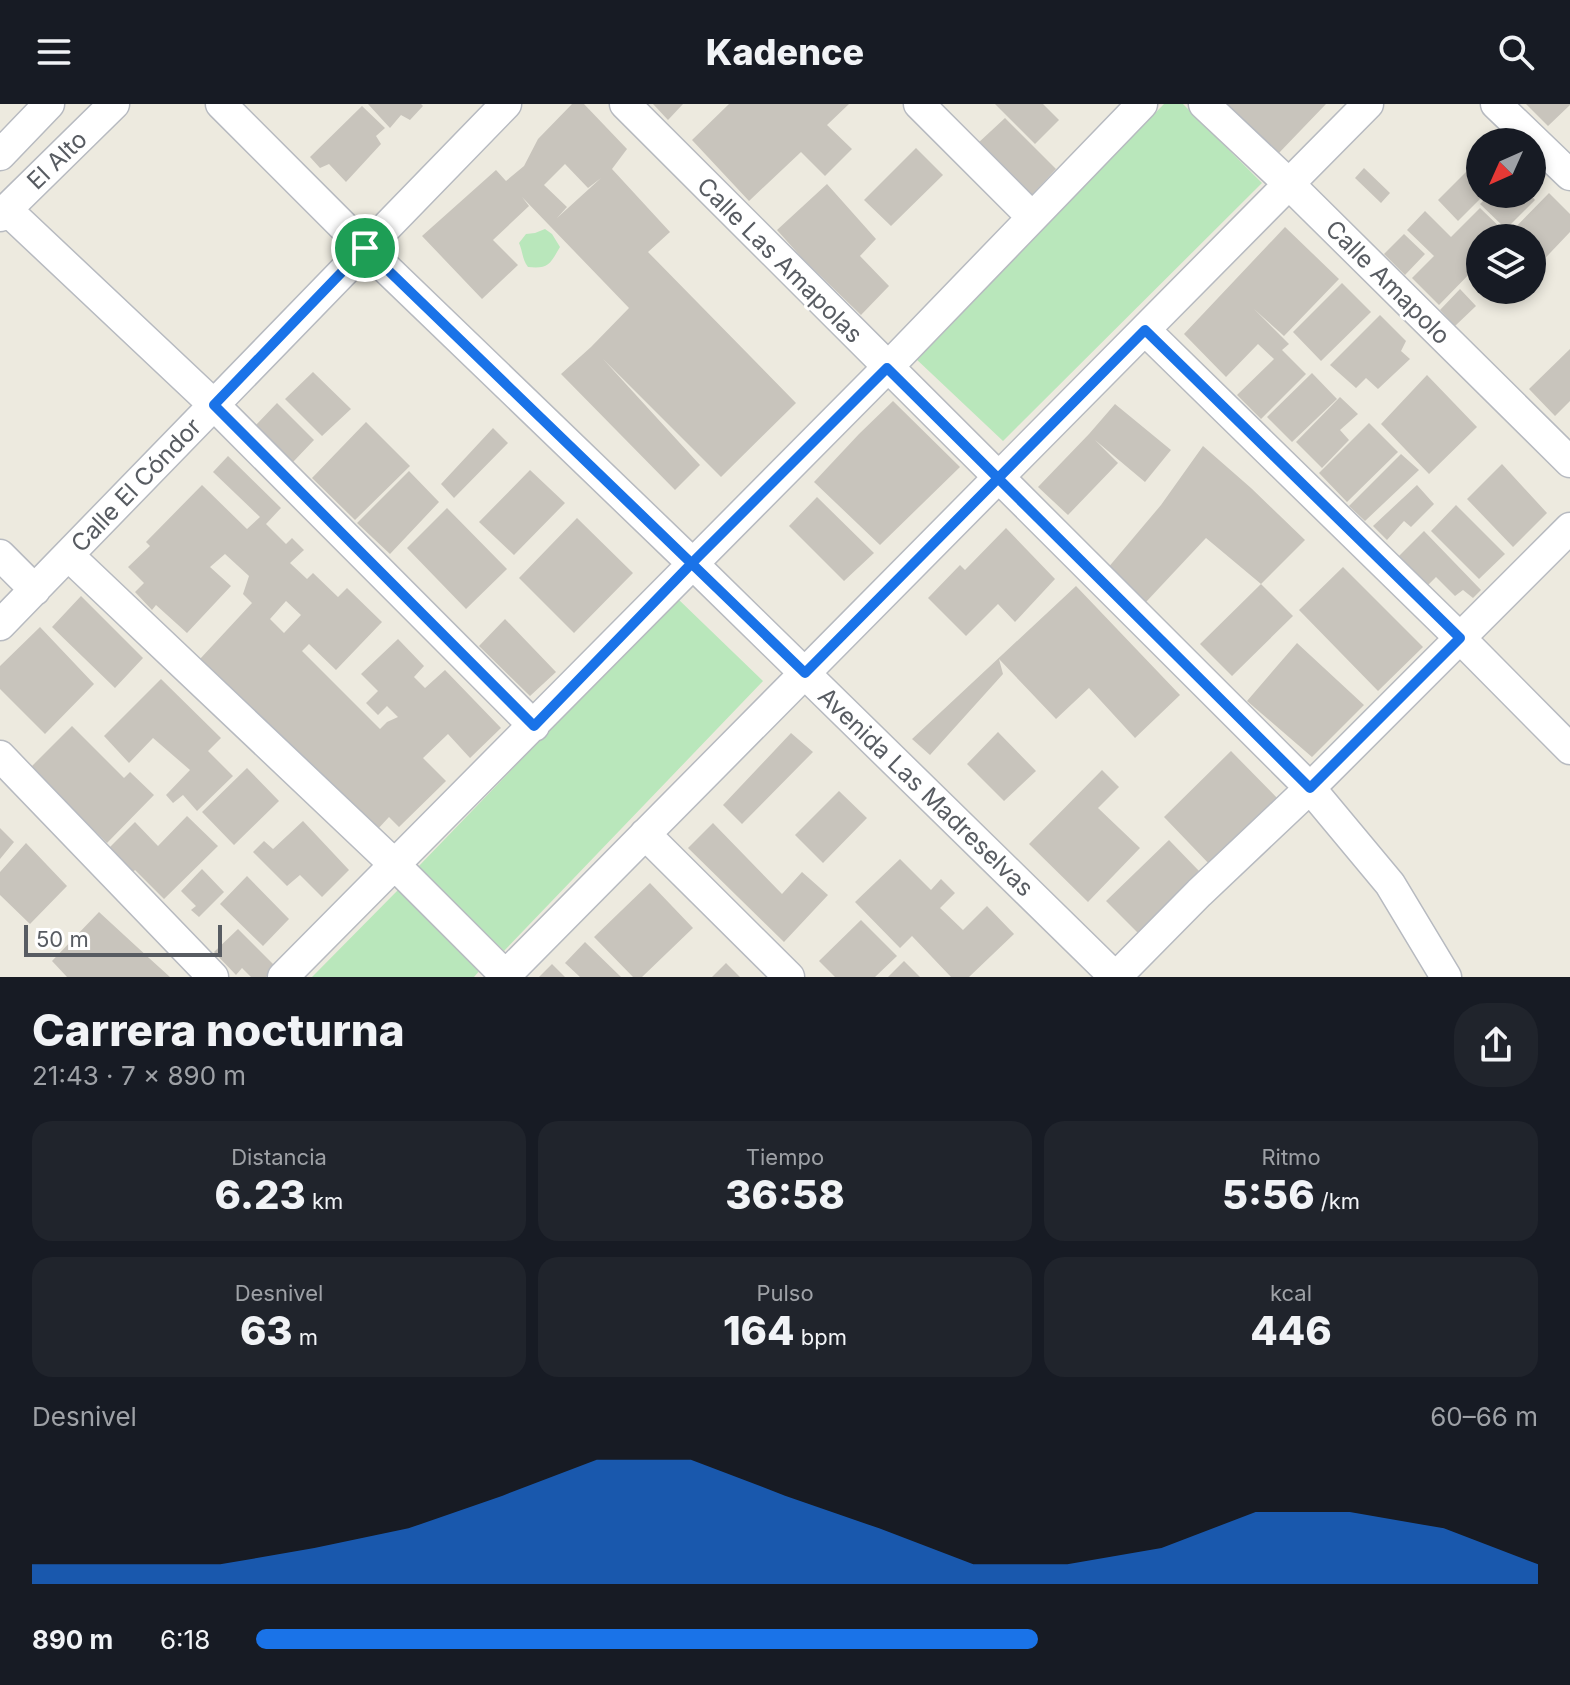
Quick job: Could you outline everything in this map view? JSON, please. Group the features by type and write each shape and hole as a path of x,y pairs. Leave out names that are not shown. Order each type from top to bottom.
{"street":[{"name":"El Alto","path":"0,155 49,104"},
{"name":"El Alto","path":"3,213 114,104"},
{"name":"Avenida Las Madreselvas","path":"221,104 365,248 1116,977"},
{"name":"Calle El Cóndor","path":"0,625 506,104"},
{"name":"Calle Las Amapolas","path":"625,104 1310,788 1390,884 1446,977"},
{"path":"919,104 1032,217"},
{"path":"283,977 887,368 1142,104"},
{"name":"Calle Amapolo","path":"1204,104 1570,462"},
{"path":"68,555 394,864 505,977 1368,104"},
{"path":"1496,104 1570,175"},
{"path":"3,213 214,405 534,726"},
{"path":"1145,330 1570,749"},
{"path":"1116,977 1570,528"},
{"path":"0,555 35,590"},
{"path":"0,756 213,977"},
{"path":"645,834 789,977"}],"green space":[{"path":"1164,104 1183,104 1262,183 1003,441 914,357"},
{"path":"545,229 560,247 548,264 528,267 519,243 526,234"},
{"path":"677,598 763,681 504,951 417,868"},
{"path":"398,890 481,969 474,977 312,977"}],"building":[{"path":"368,104 423,106 410,120 401,115 390,128"},
{"path":"572,104 584,104 627,149 612,169 670,232 648,252 796,403 721,477 603,359 700,465 675,490 561,374 629,308 522,197 529,206 493,240 518,265 482,299 422,236 496,170 506,181 524,166 538,139","holes":["565,164 588,188 601,178 557,218 567,207 544,185"]},
{"path":"653,104 683,104 668,120"},
{"path":"729,104 849,104 827,125 852,149 825,176 801,152 749,201 692,140"},
{"path":"995,104 1043,104 1059,120 1035,144"},
{"path":"1225,104 1326,104 1277,155"},
{"path":"1526,104 1570,104 1570,105 1548,126"},
{"path":"362,106 385,128 376,136 381,144 346,182 329,164 320,168 310,157"},
{"path":"1005,118 1056,169 1030,197 977,144"},
{"path":"916,148 943,175 891,226 864,200"},
{"path":"1364,168 1390,193 1381,203 1355,178"},
{"path":"1466,172 1466,208 1471,208 1458,221 1438,200"},
{"path":"827,184 876,239 860,256 889,286 861,315 777,230"},
{"path":"1549,193 1570,214 1570,232 1546,257 1546,224 1519,224 1534,208 1546,208"},
{"path":"1480,208 1497,224 1466,224 1466,277 1439,305 1412,278 1434,256 1407,230 1425,211 1451,237"},
{"path":"1484,208 1527,208 1511,224 1501,224"},
{"path":"1285,227 1339,279 1284,336 1254,309 1289,344 1282,350 1306,374 1261,419 1237,395 1274,359 1258,344 1226,377 1184,334"},
{"path":"1404,234 1425,254 1405,275 1384,254"},
{"path":"1342,283 1371,312 1321,361 1293,332"},
{"path":"1460,289 1466,295 1466,304 1476,306 1455,326 1440,310"},
{"path":"1380,315 1406,341 1401,351 1410,359 1378,389 1366,378 1356,388 1330,365"},
{"path":"1570,349 1570,401 1555,416 1529,389"},
{"path":"313,372 351,409 322,436 285,399"},
{"path":"1312,373 1337,399 1292,442 1267,417"},
{"path":"1427,375 1477,427 1429,474 1381,424"},
{"path":"1340,397 1358,414 1340,430 1349,440 1322,468 1296,442"},
{"path":"893,401 960,467 880,545 814,482"},
{"path":"277,403 314,440 293,462 255,426"},
{"path":"1115,404 1171,450 1145,482 1095,440 1118,463 1068,515 1038,487"},
{"path":"366,422 410,466 355,520 312,478"},
{"path":"1369,423 1398,452 1347,502 1319,473"},
{"path":"493,428 508,443 454,498 441,484"},
{"path":"1203,446 1305,540 1261,584 1206,538 1146,602 1107,569 1161,505"},
{"path":"1401,454 1419,470 1365,521 1349,506"},
{"path":"228,456 281,508 266,524 286,544 292,538 304,550 290,563 307,579 313,573 338,597 347,588 382,622 336,670 309,644 302,651 380,729 398,717 387,706 378,715 366,703 378,691 361,674 398,639 424,666 414,677 425,688 445,670 501,728 470,758 448,734 423,758 446,781 399,827 389,817 376,831 200,659 252,603 243,594 249,576 225,554 210,567 231,586 187,633 156,605 152,610 135,592 144,583 128,567 150,546 146,542 202,485 247,529 260,517 213,472","holes":["286,601 301,615 284,633 270,619"]},
{"path":"1502,464 1547,513 1513,547 1467,499"},
{"path":"530,470 565,503 514,555 479,522"},
{"path":"409,471 439,502 390,554 357,523"},
{"path":"1417,485 1434,504 1411,527 1404,521 1387,540 1373,526"},
{"path":"817,497 874,553 844,581 789,526"},
{"path":"1456,505 1505,554 1479,579 1431,531"},
{"path":"447,508 507,569 466,609 407,548"},
{"path":"577,518 633,573 574,633 519,578"},
{"path":"1006,528 1055,579 1015,622 998,604 966,636 928,598 960,565 965,570"},
{"path":"1424,531 1481,590 1473,598 1463,590 1455,596 1436,577 1424,589 1395,560"},
{"path":"1343,567 1423,647 1378,691 1299,610"},
{"path":"1261,584 1293,616 1232,676 1200,644"},
{"path":"1076,586 1180,695 1135,738 1089,688 1056,719 999,659 1003,674 930,755 912,739"},
{"path":"81,596 143,658 115,688 52,627"},
{"path":"505,619 556,672 530,696 479,646"},
{"path":"40,627 94,684 45,734 0,689 0,666"},
{"path":"1297,643 1364,705 1312,757 1247,701"},
{"path":"161,679 221,738 208,751 233,776 197,811 183,795 173,803 166,795 190,770 153,738 129,763 104,736"},
{"path":"72,726 124,778 130,772 154,795 107,843 30,768"},
{"path":"998,732 1036,771 1004,801 967,764"},
{"path":"791,733 813,752 742,824 723,805"},
{"path":"1231,751 1281,802 1213,868 1164,817"},
{"path":"247,768 279,801 234,845 202,812"},
{"path":"1102,770 1119,787 1098,808 1140,848 1088,902 1029,844"},
{"path":"839,791 867,818 823,863 795,835"},
{"path":"187,816 218,846 164,899 135,870 130,875 105,852 135,822 158,846"},
{"path":"303,821 349,870 322,897 300,875 287,886 253,852 264,841 273,849"},
{"path":"713,823 782,894 802,872 828,895 784,942 688,848"},
{"path":"0,828 14,842 0,859"},
{"path":"1169,840 1200,872 1138,933 1106,901"},
{"path":"26,843 67,886 30,924 0,895 0,872"},
{"path":"900,859 931,890 941,879 955,893 940,908 963,930 987,906 1014,934 969,977 951,977 912,936 900,948 855,902"},
{"path":"202,869 224,892 199,917 191,910 196,906 181,891"},
{"path":"247,876 289,919 263,946 220,904"},
{"path":"650,883 693,928 642,977 633,977 594,937"},
{"path":"99,912 170,977 67,977 52,961"},
{"path":"861,920 897,956 875,977 835,977 819,961"},
{"path":"238,929 276,967 266,977 251,977 242,968 236,975 214,952"},
{"path":"585,942 621,977 580,977 565,963"},
{"path":"904,961 920,977 888,977"},
{"path":"726,963 740,977 712,977"},
{"path":"552,964 565,977 539,977"}],"route":[{"path":"365,248 214,405 534,726 692,563 887,368 998,478 1310,788 1460,638 1145,330 998,478 805,673 692,563 365,248"}]}
